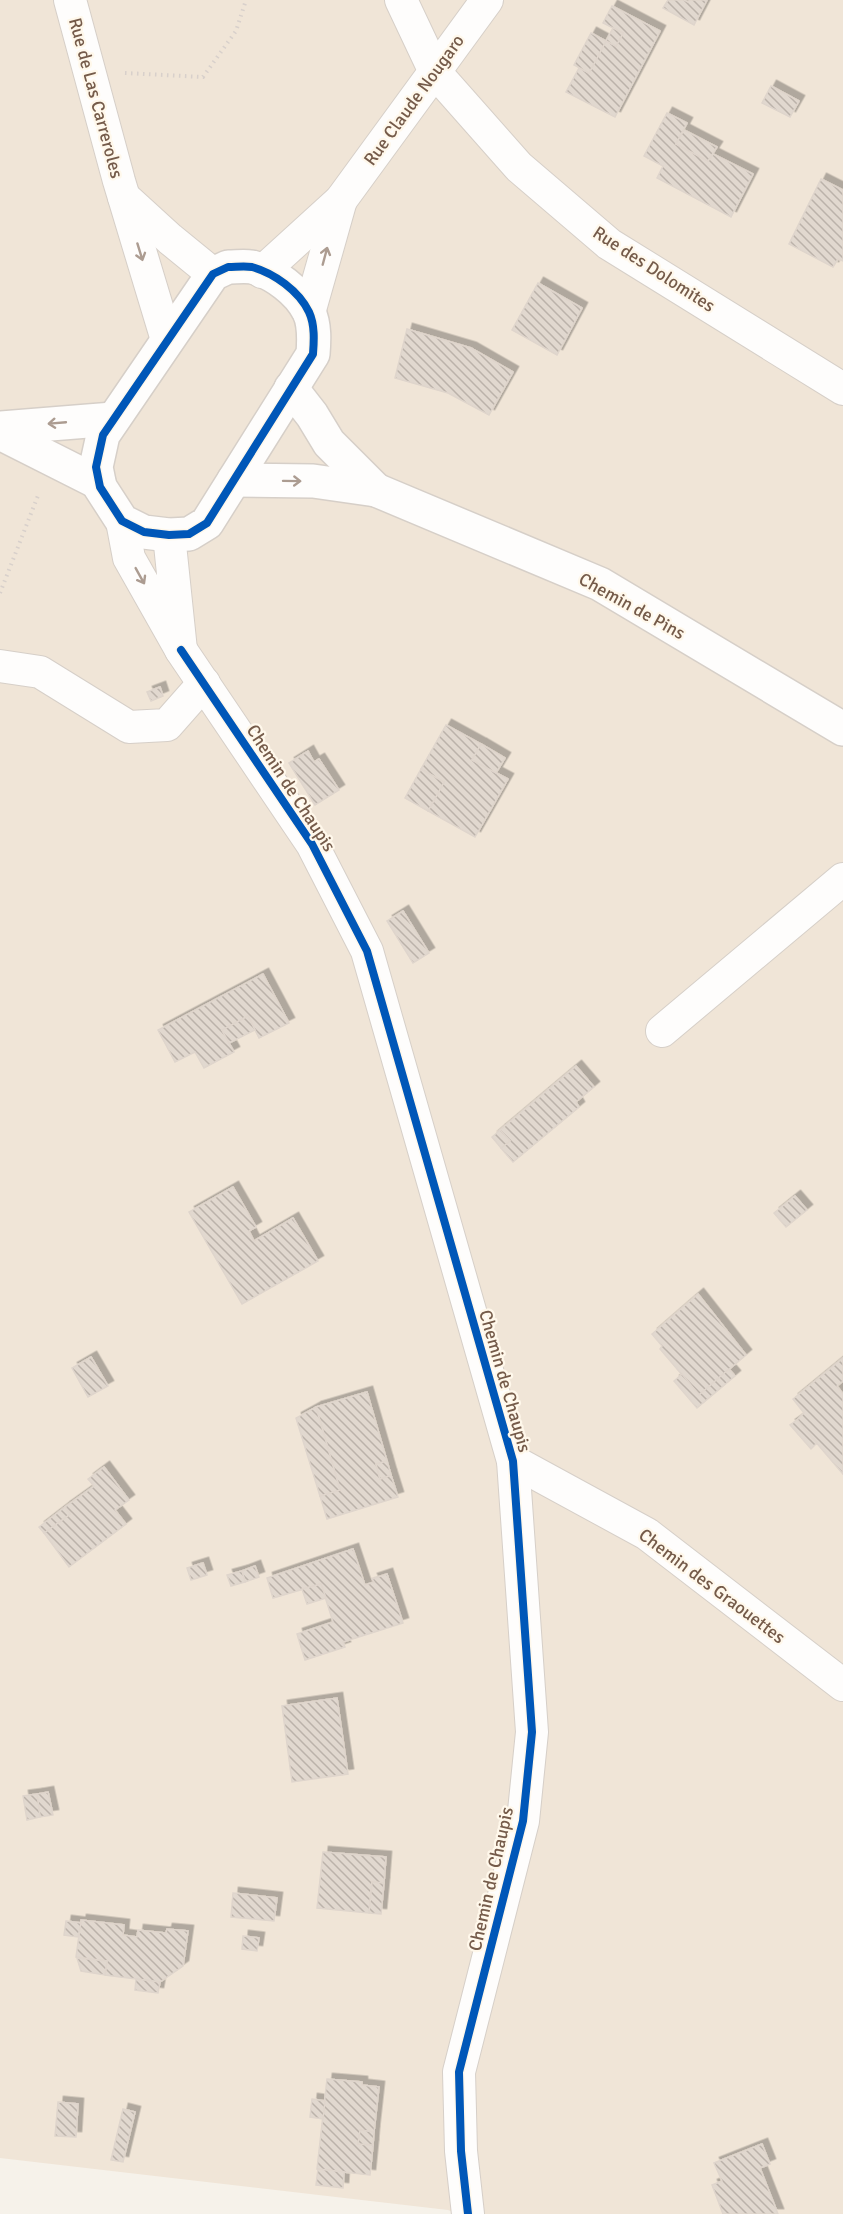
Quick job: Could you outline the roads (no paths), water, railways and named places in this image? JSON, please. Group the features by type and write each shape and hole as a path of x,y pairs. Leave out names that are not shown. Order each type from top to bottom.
{"street":[{"name":"Rue de Las Carreroles","path":"69,0 123,196 167,340"},
{"name":"Rue des Dolomites","path":"401,0 435,72 519,167 609,244 843,388"},
{"name":"Rue Claude Nougaro","path":"262,272 341,200 487,0"},
{"name":"Rue de Las Carreroles","path":"123,196 213,274"},
{"name":"Rue Claude Nougaro","path":"309,313 341,200"},
{"path":"228,267 251,267 262,272 276,277 295,292 309,313 314,334 313,354 207,523 189,534 169,535 144,532 122,521 111,507 99,483 96,467 103,435 213,274 228,267"},
{"name":"Chemin de Pins","path":"291,388 329,442 376,490"},
{"path":"0,428 113,419"},
{"path":"0,433 99,483"},
{"name":"Chemin de Pins","path":"234,480 313,481 376,490 600,584 843,729"},
{"name":"Chemin de Chaupis","path":"122,521 129,558 181,650 312,844 367,951 513,1461 532,1732 523,1821 459,2072 461,2151 468,2214"},
{"name":"Chemin de Chaupis","path":"169,535 181,650"},
{"path":"0,666 40,672 129,727 167,725 204,683"},
{"path":"662,1031 843,879"},
{"name":"Chemin des Graouettes","path":"513,1461 647,1534 843,1685"}]}
